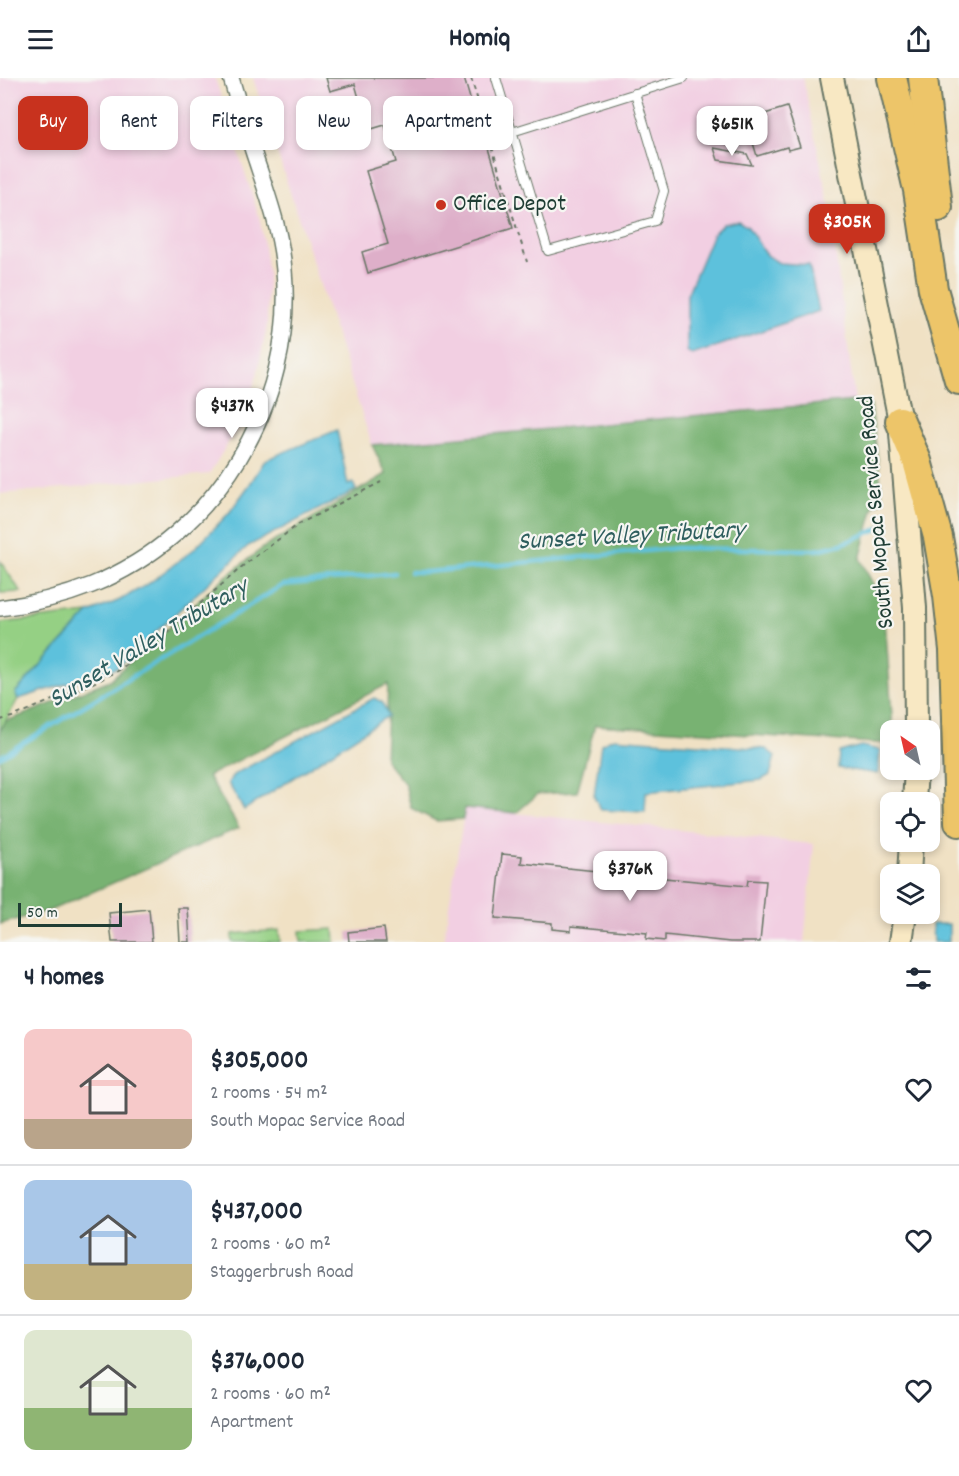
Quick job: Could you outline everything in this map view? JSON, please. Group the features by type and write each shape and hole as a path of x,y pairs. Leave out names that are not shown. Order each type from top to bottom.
{"highway":[{"path":"892,78 918,190 933,289 959,380"},
{"path":"923,78 959,380"},
{"path":"900,421 917,461 938,537 948,596 954,650 959,822"}],"main road":[{"name":"South Mopac Service Road","path":"832,78 900,421 915,608 916,720"},
{"path":"901,942 903,924"}],"street":[{"path":"0,608 49,600 78,590 113,576 151,553 186,524 218,489 244,451 255,429 273,381 280,350 285,317 284,270 281,245 271,206 231,78"}],"lane":[{"path":"495,78 501,96"},
{"path":"513,132 684,78"},
{"path":"513,135 548,251 654,221 664,191 635,93"}],"path":[{"path":"471,78 476,96"},
{"path":"492,150 527,262"},
{"path":"0,720 100,680 119,670 168,632 244,565 299,524 381,482"}],"shaded area":[{"path":"0,78 215,78 221,96 190,96 190,150 238,150 260,220 268,272 267,326 257,375 241,422 209,474 0,494"},
{"path":"253,78 803,78 829,204 855,401 372,445 276,150 284,150 284,96 259,96"},
{"path":"465,808 814,844 804,942 447,942 444,937"}],"green space":[{"path":"855,401 871,406 883,501 874,506 860,559 884,605 892,720 880,720 880,743 595,725 577,792 538,794 516,813 465,808 463,819 436,821 411,808 405,784 385,760 388,684 208,776 239,828 51,910 0,924 0,731 6,721 110,680 225,577 264,547 386,474 372,445"},
{"path":"0,561 21,592 0,593"},
{"path":"89,613 15,693 18,699 0,731 0,623"},
{"path":"334,929 335,942 301,942 300,931"},
{"path":"279,930 280,942 232,942 232,934"}],"water":[{"path":"738,221 748,227 766,255 779,263 809,265 819,311 692,355 687,351 687,295 713,234 723,224"},
{"path":"337,430 348,485 353,483 356,490 248,546 117,668 18,699 15,693 89,613 120,600 148,584 193,550 229,513 265,460"},
{"path":"374,698 382,702 388,716 244,810 228,783 233,775"},
{"path":"613,738 766,749 775,756 770,775 761,780 646,792 645,812 601,810 594,796 601,744"},
{"path":"861,746 880,750 878,774 838,768 839,752"},
{"path":"932,924 949,924 949,942 933,942"}],"building":[{"name":"Office Depot","path":"326,78 464,78 469,96 383,96 383,126 371,129 371,96 358,96 355,84 330,91"},
{"path":"787,107 800,147 788,150 787,147 757,156 746,120"},
{"path":"714,148 747,154 752,165 718,160"},
{"name":"Office Depot","path":"392,150 490,150 513,228 368,273 362,252 388,244 366,171 396,162"},
{"path":"502,854 522,856 521,863 615,873 615,866 635,868 634,875 747,886 748,880 766,881 760,942 730,942 665,935 665,941 646,939 647,933 571,926 571,931 552,929 552,923 495,918"},
{"path":"178,908 188,908 190,942 180,942"},
{"path":"149,909 152,942 112,942 109,913"},
{"path":"384,928 386,942 349,942 348,932"}],"waterway":[{"name":"Sunset Valley Tributary","path":"410,572 677,548 816,550 842,544 887,525"},
{"name":"Sunset Valley Tributary","path":"0,757 283,585 395,573"}],"place":[{"name":"Office Depot","path":"441,205"}]}
